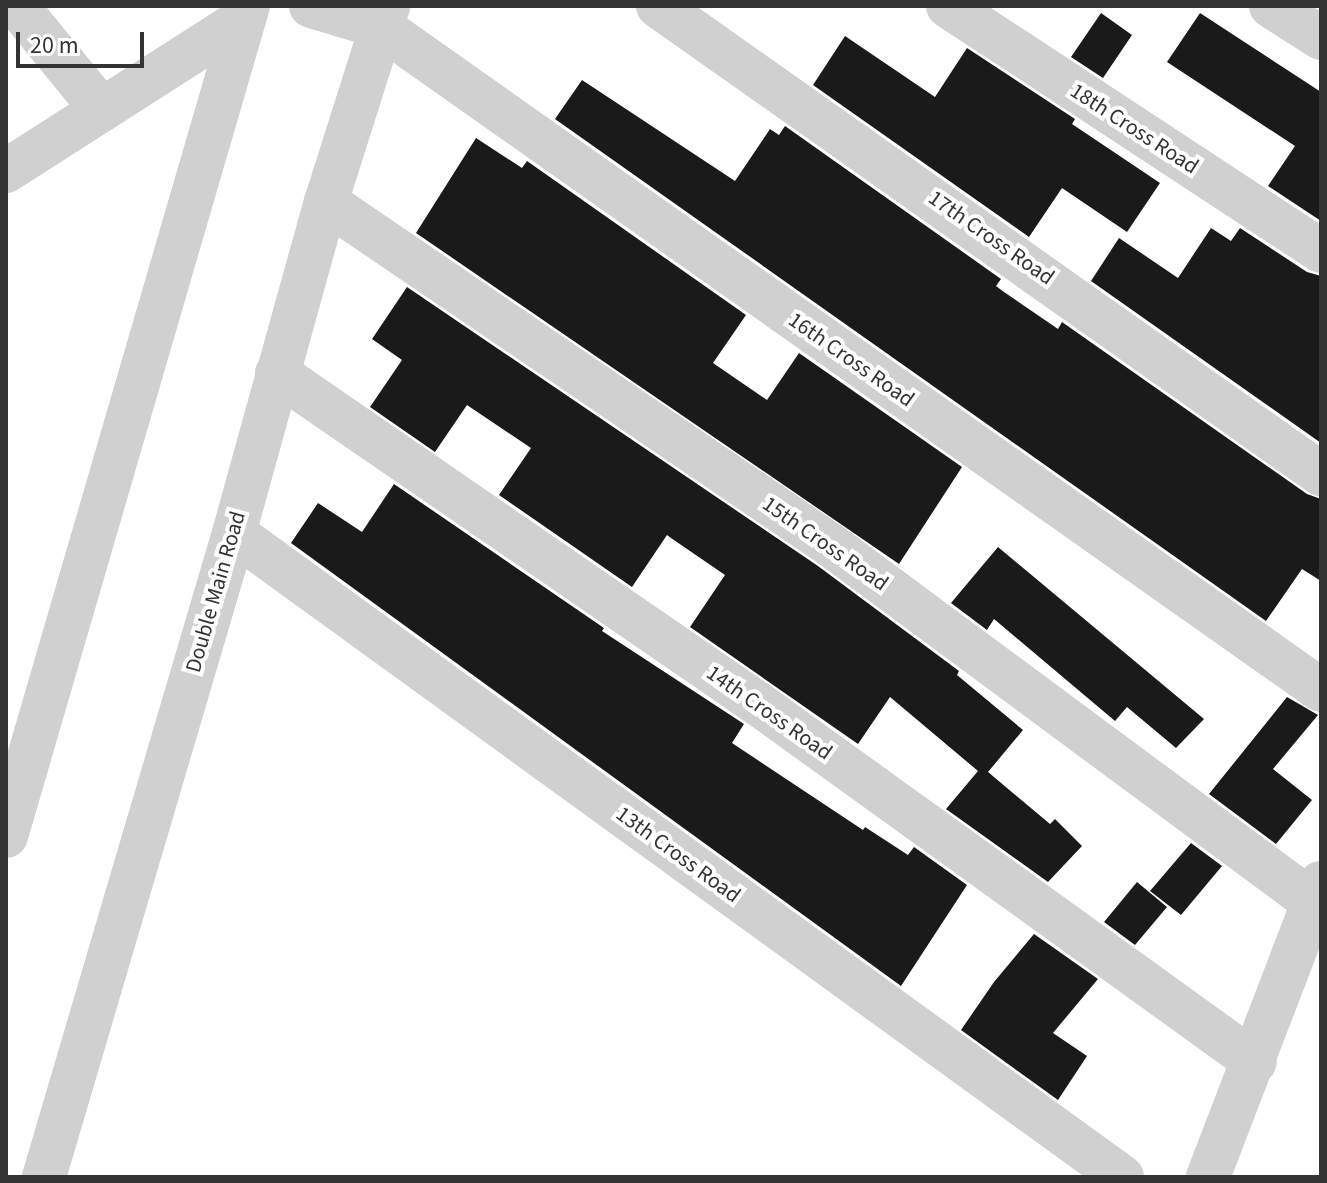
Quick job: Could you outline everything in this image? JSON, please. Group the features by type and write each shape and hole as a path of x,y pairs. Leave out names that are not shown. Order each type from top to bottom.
{"street":[{"path":"17,6 102,110"},
{"name":"16th Cross Road","path":"311,6 384,16 1321,690"},
{"name":"17th Cross Road","path":"658,6 1321,474"},
{"name":"18th Cross Road","path":"948,6 1321,251"},
{"path":"1271,6 1321,38"},
{"path":"6,171 246,12"},
{"path":"6,836 18,738 246,12"},
{"name":"Double Main Road","path":"44,1177 234,533 326,202 384,16"},
{"name":"15th Cross Road","path":"326,202 832,546 1317,892"},
{"name":"14th Cross Road","path":"277,373 764,708 1255,1062"},
{"name":"13th Cross Road","path":"234,533 1122,1177"},
{"path":"1208,1177 1255,1062 1317,892"}],"building":[{"path":"1101,13 1132,35 1103,78 1071,57"},
{"path":"1200,13 1321,92 1321,221 1268,186 1295,146 1167,62"},
{"path":"845,36 935,97 967,48 1075,119 1072,124 1160,183 1127,232 1062,188 1029,237 813,85"},
{"path":"582,80 735,181 770,129 779,135 785,126 1001,279 996,286 1004,292 1058,329 1062,322 1307,494 1321,499 1321,581 1302,569 1266,621 555,119"},
{"path":"476,138 522,168 527,161 746,315 713,363 767,400 799,353 962,467 899,564 416,233"},
{"path":"1211,228 1231,241 1240,228 1307,272 1321,276 1321,443 1091,281 1119,238 1178,278"},
{"path":"407,287 818,566 959,671 957,675 1023,730 988,772 1050,824 1055,819 1082,846 1048,882 946,809 978,771 890,697 858,744 690,627 725,575 667,535 632,587 499,495 531,448 467,405 435,452 370,407 402,360 372,339"},
{"path":"394,484 604,628 602,631 744,724 732,743 863,830 865,827 908,855 914,847 967,885 901,986 291,543 318,503 362,532"},
{"path":"998,547 1204,719 1176,748 1127,707 1115,721 994,619 987,630 951,603"},
{"path":"1287,697 1318,715 1273,769 1312,800 1276,844 1209,794"},
{"path":"1191,843 1222,866 1181,915 1150,891"},
{"path":"1137,882 1167,907 1135,945 1104,922"},
{"path":"1034,934 1098,979 1053,1033 1087,1056 1058,1100 961,1030 994,982"}]}
